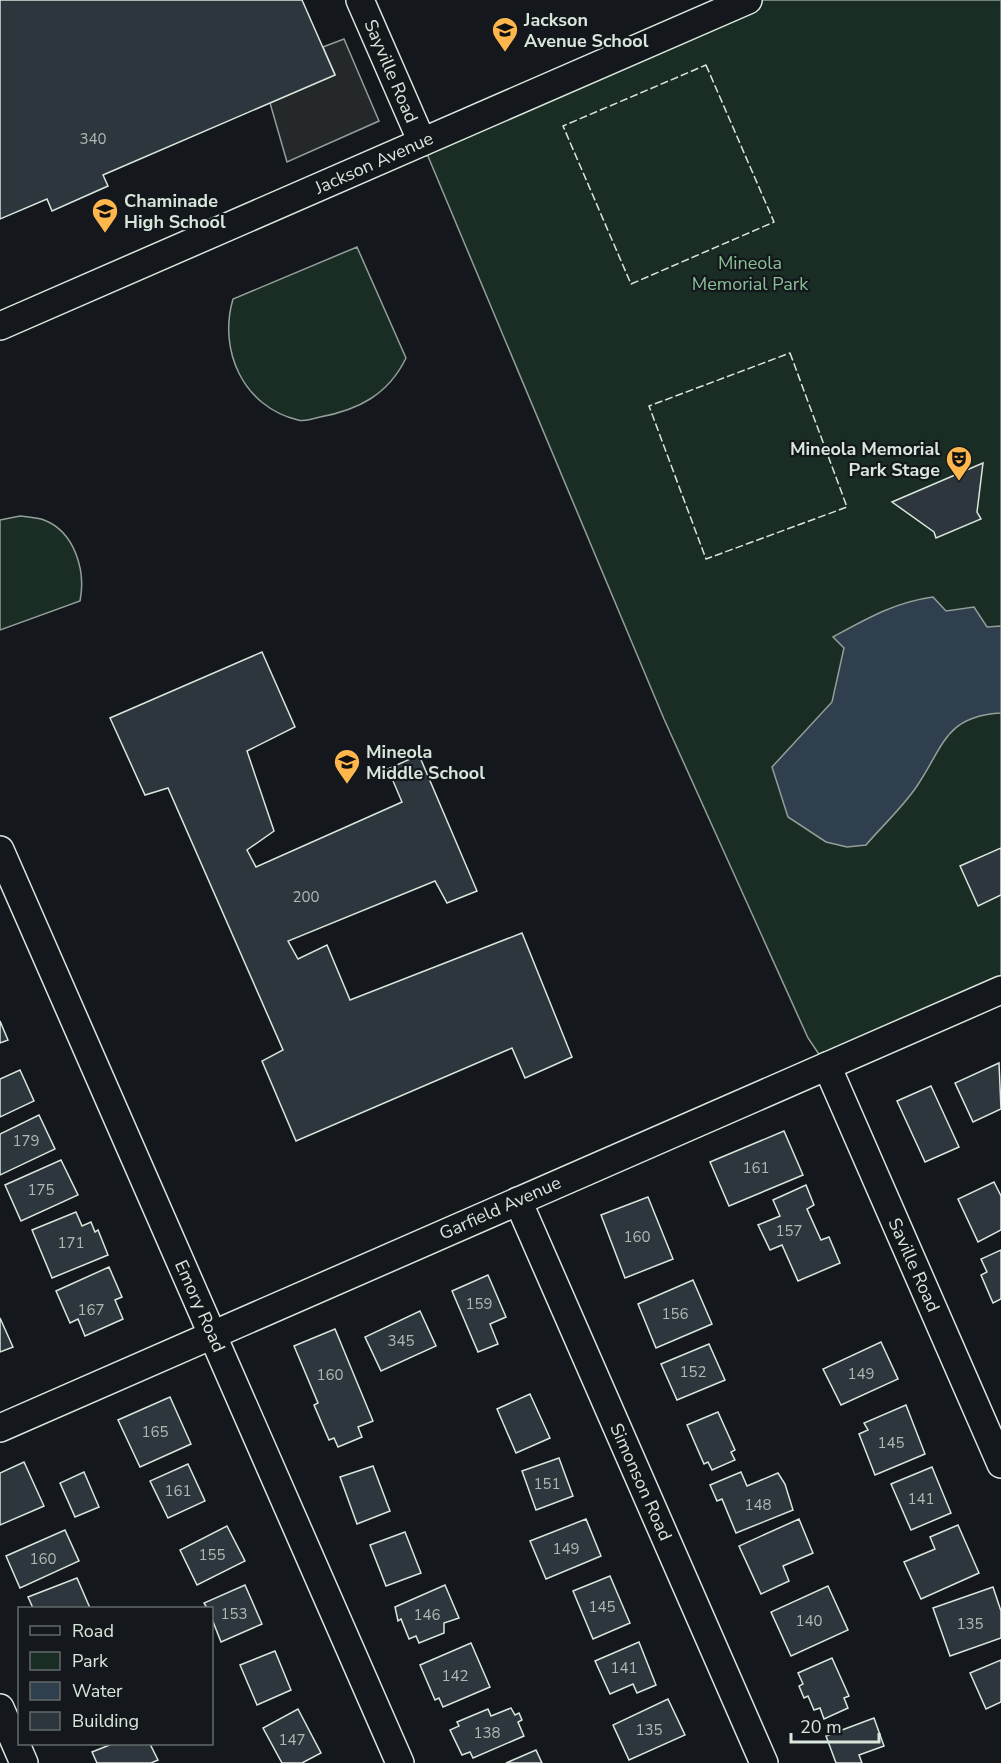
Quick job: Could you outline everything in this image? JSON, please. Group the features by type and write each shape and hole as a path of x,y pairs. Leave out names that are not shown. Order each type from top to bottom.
{"street":[{"name":"Sayville Road","path":"360,0 422,142"},
{"name":"Jackson Avenue","path":"0,326 748,0"},
{"name":"Emory Road","path":"0,850 400,1763"},
{"name":"Garfield Avenue","path":"0,1428 1001,990"},
{"name":"Saville Road","path":"827,1066 1001,1464"},
{"name":"Simonson Road","path":"518,1201 764,1763"},
{"path":"0,1708 24,1763"}],"green space":[{"name":"Mineola Memorial Park","path":"748,0 1001,0 1001,990 827,1066 808,1038 664,719 422,142"},
{"path":"357,247 406,358 399,371 381,391 359,405 334,414 306,420 298,420 279,413 263,403 249,389 239,374 232,356 229,338 229,318 233,299"},
{"path":"20,516 41,519 55,526 71,543 81,577 80,601 0,630 0,520"}],"shaded area":[{"path":"344,39 379,121 287,162 270,103 335,74 323,47"}],"water":[{"path":"933,597 946,611 974,607 987,627 1001,626 1001,713 982,715 957,727 941,746 911,794 866,845 847,847 826,842 788,817 772,767 832,702 844,648 833,637 893,607"}],"building":[{"path":"0,0 302,0 335,75 103,175 108,186 52,211 47,199 0,219"},
{"name":"Mineola Memorial Park Stage","path":"983,463 977,512 981,519 936,538 934,532 892,502"},
{"path":"262,652 295,727 247,751 274,831 247,850 256,867 402,802 388,769 419,755 477,891 447,903 435,881 288,941 298,959 327,945 350,1000 522,933 572,1057 525,1078 512,1048 296,1141 262,1061 283,1050 168,788 145,795 110,718"},
{"path":"1001,848 1001,895 978,906 960,866"},
{"path":"0,1021 8,1040 0,1043"},
{"path":"999,1063 1001,1109 973,1122 955,1083"},
{"path":"20,1070 34,1101 0,1117 0,1079"},
{"path":"931,1086 959,1147 925,1162 897,1101"},
{"path":"39,1115 55,1149 0,1175 0,1134"},
{"path":"784,1131 803,1175 729,1206 710,1162"},
{"path":"61,1160 78,1195 21,1221 5,1185"},
{"path":"994,1182 1001,1196 1001,1230 978,1242 958,1199"},
{"path":"806,1185 814,1205 807,1209 821,1240 829,1237 840,1263 798,1281 782,1245 770,1250 758,1225 780,1216 773,1200"},
{"path":"648,1197 673,1259 625,1278 601,1215"},
{"path":"76,1212 82,1226 91,1222 95,1232 98,1230 108,1255 52,1278 32,1230"},
{"path":"1001,1250 1001,1299 993,1303 981,1275 987,1272 981,1259"},
{"path":"109,1267 122,1297 115,1300 123,1319 85,1336 78,1319 70,1323 56,1291"},
{"path":"488,1275 506,1317 490,1324 498,1344 478,1352 452,1291"},
{"path":"693,1280 712,1324 656,1348 638,1304"},
{"path":"420,1311 436,1346 381,1371 365,1337"},
{"path":"0,1318 13,1347 0,1352"},
{"path":"335,1329 373,1421 358,1427 362,1437 338,1447 334,1438 329,1440 314,1405 318,1403 294,1346"},
{"path":"881,1342 898,1379 841,1405 823,1369"},
{"path":"709,1344 725,1380 677,1400 661,1364"},
{"path":"530,1394 550,1438 516,1453 497,1409"},
{"path":"170,1397 191,1444 140,1467 118,1420"},
{"path":"906,1405 925,1454 875,1475 859,1434 868,1430 864,1423"},
{"path":"718,1412 735,1450 731,1452 735,1460 712,1470 708,1462 704,1464 687,1425"},
{"path":"559,1458 573,1496 536,1510 522,1471"},
{"path":"24,1462 44,1506 0,1525 0,1473"},
{"path":"188,1464 205,1501 168,1518 150,1481"},
{"path":"373,1466 390,1511 357,1524 340,1477"},
{"path":"932,1467 951,1513 911,1530 891,1484"},
{"path":"84,1472 99,1507 75,1517 60,1483"},
{"path":"741,1472 747,1486 778,1473 785,1484 793,1510 736,1533 722,1499 717,1501 710,1485"},
{"path":"586,1519 601,1556 546,1579 530,1541"},
{"path":"799,1519 813,1553 783,1566 789,1581 761,1594 739,1546"},
{"path":"958,1525 979,1573 921,1599 904,1562 935,1549 930,1537"},
{"path":"227,1526 245,1561 197,1585 180,1550"},
{"path":"65,1530 79,1561 20,1588 6,1556"},
{"path":"405,1532 421,1573 386,1586 370,1545"},
{"path":"610,1576 630,1623 593,1639 573,1591"},
{"path":"77,1578 90,1607 33,1607 28,1597"},
{"path":"245,1585 262,1624 221,1642 213,1622 213,1607 206,1607 204,1603"},
{"path":"445,1585 459,1618 444,1623 444,1633 419,1643 416,1636 409,1639 401,1619 398,1621 395,1607"},
{"path":"828,1586 848,1630 791,1656 771,1612"},
{"path":"993,1587 1001,1611 1001,1638 950,1656 933,1608"},
{"path":"639,1642 656,1685 637,1693 633,1684 610,1694 595,1661"},
{"path":"471,1643 490,1687 443,1707 439,1698 435,1700 420,1665"},
{"path":"275,1651 291,1690 257,1705 240,1665"},
{"path":"832,1658 849,1696 844,1698 848,1708 824,1719 820,1708 814,1710 808,1696 804,1698 799,1686 803,1684 798,1673"},
{"path":"1001,1660 1001,1702 986,1709 970,1673"},
{"path":"668,1699 685,1735 629,1760 613,1725"},
{"path":"511,1708 515,1715 519,1713 522,1720 518,1722 524,1736 473,1758 470,1752 462,1755 450,1730 459,1726 457,1722 488,1709 491,1716"},
{"path":"298,1709 321,1753 302,1763 282,1763 263,1728"},
{"path":"874,1718 884,1746 859,1755 862,1763 836,1763 826,1736"},
{"path":"110,1745 150,1745 158,1760 151,1763 97,1763 92,1752"},
{"path":"536,1750 542,1763 506,1763"}],"fence":[{"path":"706,65 774,222 631,284 563,126 706,65"},
{"path":"790,353 847,507 706,559 649,406 790,353"}],"place":[{"name":"Jackson Avenue School","path":"505,53"},
{"name":"Chaminade High School","path":"105,234"},
{"name":"Mineola Memorial Park Stage","path":"959,482"},
{"name":"Mineola Middle School","path":"347,785"}]}
